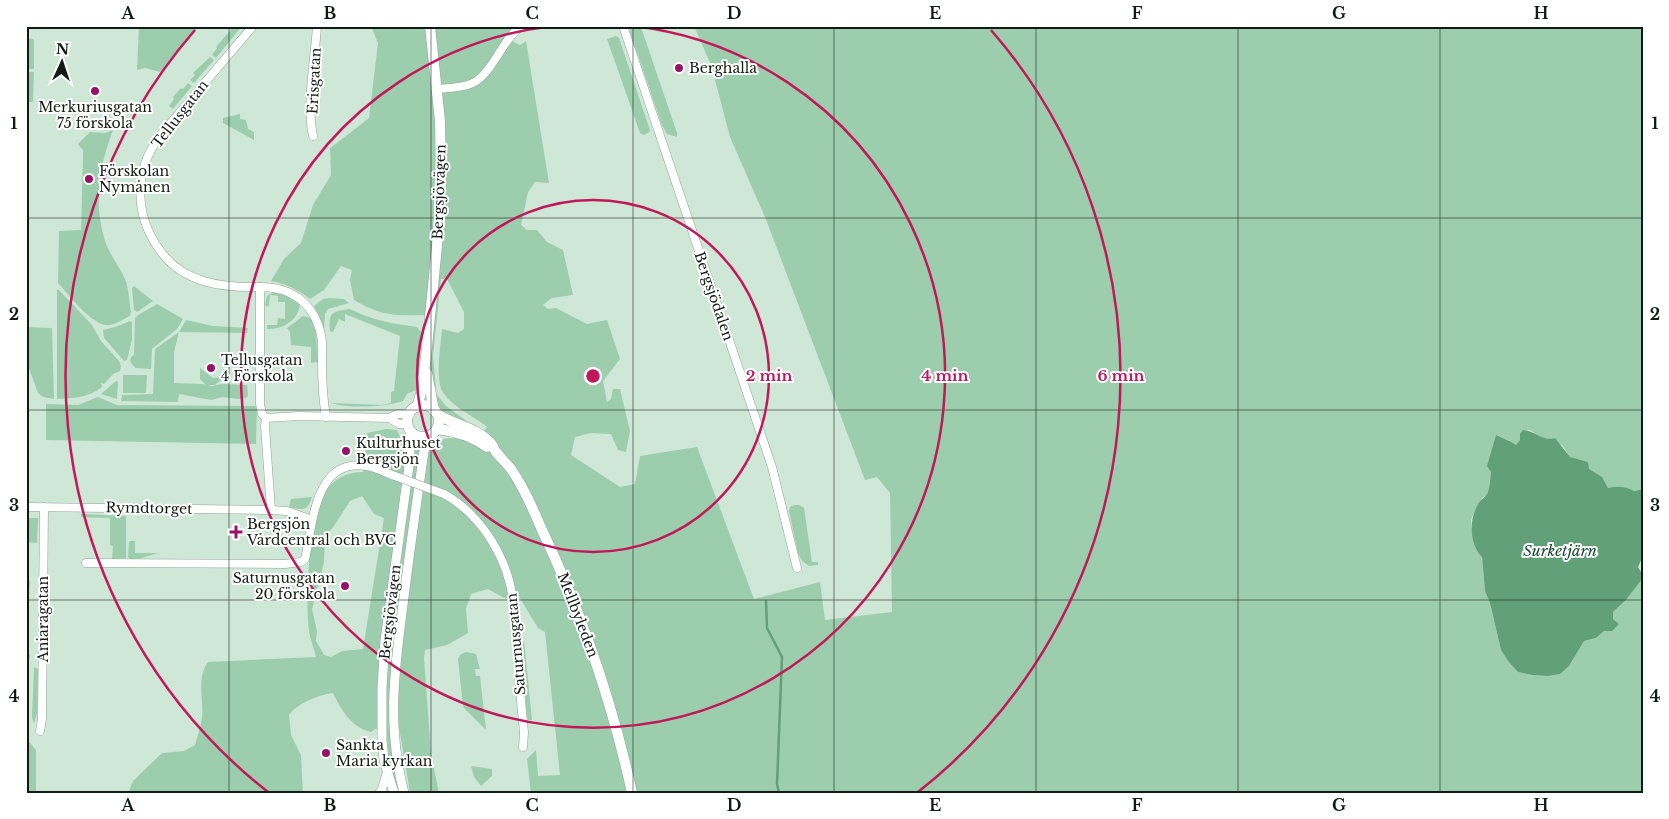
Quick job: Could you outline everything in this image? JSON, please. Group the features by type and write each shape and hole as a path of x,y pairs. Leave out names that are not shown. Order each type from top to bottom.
{"main road":[{"name":"Bergsjövägen","path":"409,428 413,410 421,393 426,357 442,182 437,89 430,26"},
{"name":"Bergsjövägen","path":"426,357 439,422 433,432"},
{"path":"413,410 426,406 436,412"},
{"name":"Mellbyleden","path":"436,412 446,419 482,435 492,444 495,451"},
{"path":"409,428 418,436 433,432"},
{"name":"Mellbyleden","path":"433,432 464,434 495,451 506,463 519,483 578,609 607,696 632,793"}],"street":[{"name":"Tellusgatan","path":"253,26 160,136 143,168 140,194 142,213 152,238 161,253 189,276 204,282 225,286 282,289 299,297 306,303 314,316 322,337 323,393 326,417"},
{"name":"Erisgatan","path":"313,136 311,127 312,86 317,26"},
{"path":"437,89 471,84 478,80 506,42 521,26"},
{"name":"Bergsjödalen","path":"623,26 772,466 797,568"},
{"path":"260,287 260,404 262,414 266,418"},
{"path":"266,418 273,416 388,418 413,410"},
{"path":"266,418 271,510"},
{"path":"388,418 409,428"},
{"name":"Bergsjövägen","path":"394,793 387,772 382,740 383,670 409,466 409,428"},
{"name":"Bergsjövägen","path":"404,793 398,770 394,739 394,689 424,451 433,432"},
{"name":"Saturnusgatan","path":"86,563 301,562 304,558 319,496 325,484 336,472 351,466 366,466 444,494 461,506 488,536 505,567 515,617 524,732 523,747"},
{"name":"Rymdtorget","path":"26,507 287,510 312,520"},
{"name":"Aniaragatan","path":"40,731 42,719 44,507"},
{"path":"379,793 387,772"}],"shaded area":[{"path":"139,26 199,26 160,72 145,68 137,70"},
{"path":"234,26 242,26 216,58 212,55 216,47"},
{"path":"371,26 515,26 504,37 520,45 526,41 549,183 535,182 528,192 521,225 527,230 537,230 547,242 563,250 573,295 552,298 543,305 548,309 556,308 587,324 607,320 620,359 603,381 607,402 611,399 613,389 620,389 630,431 626,452 618,450 611,434 591,433 575,437 571,455 620,487 635,484 640,456 697,447 754,599 820,582 825,620 892,612 890,493 877,477 865,480 765,217 730,137 711,65 694,26 1643,26 1643,489 1634,491 1621,487 1608,488 1578,460 1570,457 1562,445 1544,439 1530,430 1523,430 1520,440 1516,445 1496,435 1488,466 1491,472 1488,494 1482,498 1471,520 1472,533 1482,556 1485,591 1490,603 1501,650 1518,672 1548,676 1569,666 1584,641 1596,638 1604,631 1619,624 1613,619 1613,612 1626,600 1643,578 1643,793 531,793 527,759 536,750 538,776 560,775 545,632 538,628 518,595 504,598 488,589 471,594 466,609 468,633 447,645 425,650 431,754 439,793 410,793 399,727 390,727 397,780 397,786 395,787 389,759 386,728 375,729 371,732 358,727 344,712 333,693 309,700 289,715 291,735 301,755 303,793 128,793 133,781 162,753 184,751 195,745 202,718 202,675 208,662 316,657 310,637 308,618 309,560 315,521 324,493 332,484 346,475 363,472 367,433 386,429 397,430 403,443 432,448 433,445 444,439 457,437 443,427 444,422 479,437 487,427 453,404 444,394 439,381 442,329 458,333 464,329 464,312 447,279 441,279 433,356 436,388 434,390 431,369 432,339 426,315 388,314 354,300 350,280 352,270 341,266 324,290 310,299 292,287 271,281 284,259 301,243 313,205 331,175 330,148 369,118 378,43","holes":["362,496 374,514 384,518 363,649 342,651 331,657 324,655 316,641 317,631 312,609 324,562 325,537 350,501"]},
{"path":"635,26 640,27 642,30 677,137 667,134 662,125 630,32 631,28"},
{"path":"616,36 619,38 650,130 644,135 640,133 607,39"},
{"path":"26,38 33,39 34,41 34,69 26,69"},
{"path":"210,57 214,60 194,83 190,80 195,75 193,73"},
{"path":"26,72 34,72 33,102 26,102"},
{"path":"188,83 192,86 173,109 169,106 174,99 173,97"},
{"path":"240,114 240,119 246,120 248,129 254,132 254,140 223,123 223,118"},
{"path":"113,130 101,171 99,212 105,241 126,283 131,312 130,316 117,323 108,325 95,321 74,302 58,283 59,231 81,230 83,150 78,144 90,132 105,133"},
{"path":"134,286 153,301 137,312 134,310 132,288"},
{"path":"57,290 92,325 101,341 119,361 121,366 120,371 113,374 104,384 101,383 102,387 81,397 57,399"},
{"path":"274,292 289,296 300,304 299,310 297,315 284,326 267,329 267,325 277,325 278,318 285,319 285,302 278,302 278,296 270,295 268,307 265,305 267,296"},
{"path":"323,299 344,299 349,303 328,309 325,314 324,329 314,306"},
{"path":"157,304 183,319 177,329 152,349 151,369 135,368 130,361 134,355 135,318"},
{"path":"350,309 383,321 417,327 421,332 418,389 407,394 403,401 388,405 368,406 347,406 332,403 382,405 391,403 391,392 394,391 400,336 345,314 345,322 339,319 333,332 330,331 331,316 336,312"},
{"path":"303,316 311,318 316,334 318,362 311,363 311,347 291,345 290,332 287,328"},
{"path":"186,320 213,326 248,328 247,333 179,332"},
{"path":"132,322 132,340 127,360 124,361 104,338 103,330"},
{"path":"26,327 52,328 54,399 43,397 38,393 26,360"},
{"path":"179,332 174,352 174,383 212,386 222,384 247,385 248,395 246,398 223,397 211,400 179,394 178,402 121,401 122,395 153,394 155,349"},
{"path":"200,368 213,378 222,377 221,380 215,385 206,385 200,379"},
{"path":"123,375 147,375 146,393 123,393"},
{"path":"116,381 118,382 117,399 101,394"},
{"path":"434,395 437,395 446,406 476,428 442,412"},
{"path":"98,397 117,405 257,406 256,444 46,440 46,404 78,405"},
{"path":"312,497 304,509 289,507 291,499"},
{"path":"794,505 804,508 812,562 818,562 818,565 809,566 802,561 798,553 789,511 790,507"},
{"path":"81,514 126,516 126,558 112,559 113,546 110,545 110,518 81,517"},
{"path":"26,518 38,518 37,543 26,542"},
{"path":"130,541 135,541 135,553 159,553 130,559 128,557"},
{"path":"26,580 30,581 28,654 30,655 27,671"},
{"path":"524,641 532,720 528,720 527,716 521,648"},
{"path":"466,652 476,654 480,669 475,669 476,676 480,676 486,730 463,707 458,659 460,655"},
{"path":"34,667 38,669 37,713 34,724 32,717"},
{"path":"26,738 36,750 36,793 26,793"},
{"path":"471,766 492,769 492,776 481,786 474,777"}],"water":[{"name":"Surketjärn","path":"1523,430 1546,439 1555,438 1570,457 1588,462 1589,469 1602,477 1608,488 1621,487 1634,491 1643,489 1643,556 1638,567 1643,578 1626,600 1613,612 1613,619 1619,624 1612,631 1604,631 1596,638 1584,641 1569,666 1560,674 1548,676 1518,672 1501,650 1490,603 1485,591 1482,557 1475,545 1472,531 1475,510 1489,489 1491,472 1487,466 1496,435 1516,445 1520,440 1520,434"}],"waterway":[{"path":"766,601 767,628 782,657 777,784 779,793"}],"place":[{"name":"Berghalla","path":"679,68"},
{"name":"Merkuriusgatan 75 förskola","path":"95,91"},
{"name":"Förskolan Nymånen","path":"89,179"},
{"name":"Tellusgatan 4 Förskola","path":"211,368"},
{"name":"Kulturhuset Bergsjön","path":"346,451"},
{"name":"Bergsjön Vårdcentral och BVC","path":"236,532"},
{"name":"Saturnusgatan 20 förskola","path":"345,586"},
{"name":"Sankta Maria kyrkan","path":"326,753"}]}
